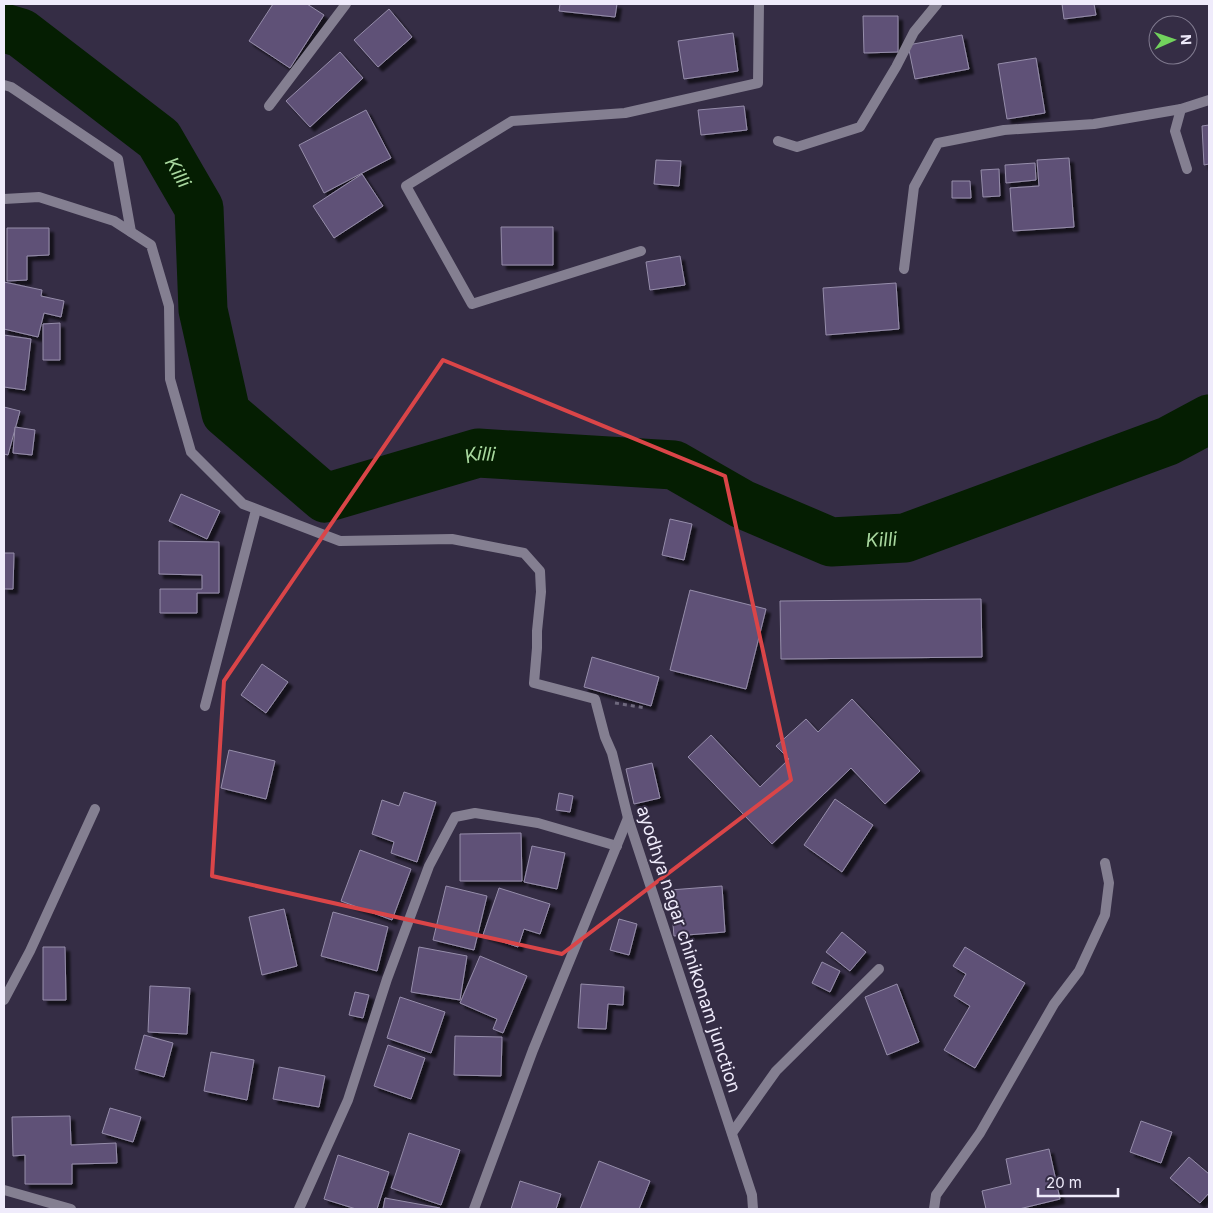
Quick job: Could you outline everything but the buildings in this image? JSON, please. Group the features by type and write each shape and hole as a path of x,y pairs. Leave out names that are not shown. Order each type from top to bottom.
{"street":[{"path":"269,106 346,4"},
{"path":"641,251 472,304 406,186 512,121 625,113 758,84 759,4"},
{"path":"778,141 797,147 860,127 896,67 914,32 937,4"},
{"path":"4,86 11,87 118,159 131,232"},
{"path":"904,269 914,187 938,143 1004,130 1094,124 1181,108 1209,100"},
{"path":"1181,108 1175,131 1188,168"},
{"path":"4,199 39,197 114,221 151,244 170,306 170,379 191,452 243,504 340,541 452,540 524,553 540,571 541,592 536,631 537,648 534,683 595,699"},
{"path":"205,706 256,510"},
{"name":"ayodhya nagar chinikonam junction","path":"595,699 605,737 612,754 628,818 752,1195 753,1209"},
{"path":"4,1000 30,951 94,809"},
{"path":"300,1209 348,1100 387,979 429,866 455,817 475,813 538,823 616,846"},
{"path":"474,1209 532,1050 628,818"},
{"path":"934,1209 936,1194 980,1133 1054,1004 1078,971 1106,916 1109,883 1104,863"},
{"path":"732,1133 776,1071 879,969"},
{"path":"4,1190 71,1209"}],"path":[{"path":"595,699 646,708"}],"highlighted area":[{"path":"443,360 725,476 791,780 562,954 212,876 224,681"}],"waterway":[{"name":"Killi","path":"4,28 21,33 159,139 199,208 203,310 226,413 325,498 478,453 674,465 742,504 831,542 905,538 1168,441 1209,419"}]}
